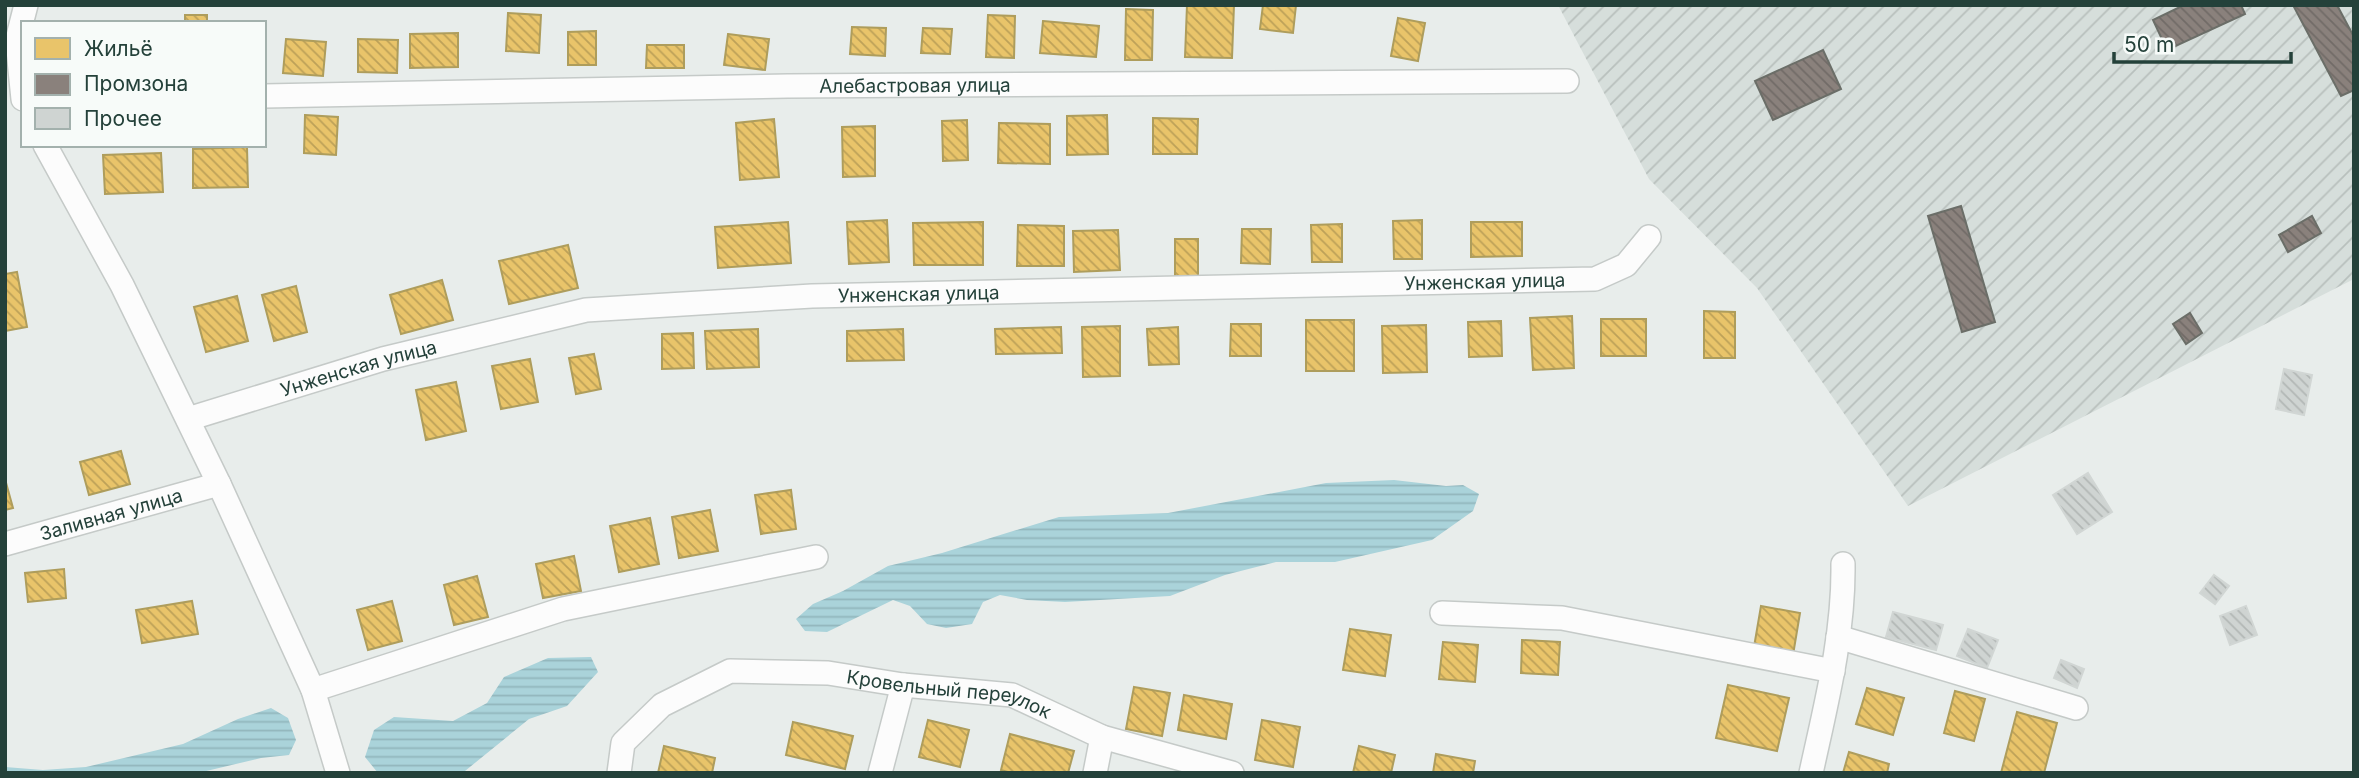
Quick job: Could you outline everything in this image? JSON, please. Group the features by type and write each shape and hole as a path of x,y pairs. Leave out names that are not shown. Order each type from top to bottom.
{"street":[{"path":"21,24 17,40 21,79"},
{"name":"Алебастровая улица","path":"266,96 802,86 1567,81"},
{"path":"47,147 122,285 219,484 313,690 338,773"},
{"name":"Унженская улица","path":"188,419 383,359 586,310 812,296 1595,279 1626,265 1649,237"},
{"name":"Заливная улица","path":"5,544 219,484"},
{"path":"313,690 564,608 816,557"},
{"path":"1811,773 1833,671 1843,594 1843,564"},
{"path":"1442,613 1562,618 1833,671"},
{"path":"1838,637 2076,708"},
{"name":"Кровельный переулок","path":"619,773 623,743 662,705 730,671 828,673 903,685 1012,695 1102,737 1233,773"},
{"path":"880,773 903,685"},
{"path":"1095,773 1102,737"}],"shaded area":[{"path":"1558,5 2354,5 2354,279 1908,506 1757,288 1649,179"}],"water":[{"path":"1394,480 1446,486 1463,485 1479,494 1473,511 1432,540 1335,562 1276,562 1225,575 1170,596 1065,602 1000,595 983,602 972,624 946,628 927,624 910,606 893,600 827,632 805,631 796,619 813,604 888,566 942,553 1059,517 1168,513 1326,483"},
{"path":"591,657 598,672 567,706 529,719 465,771 378,773 365,757 374,730 394,717 453,721 487,703 504,677 548,658"},
{"path":"271,708 288,718 296,740 289,755 261,758 198,773 5,773 5,767 43,770 86,767 183,744 238,719"}],"building: Жильё":[{"path":"1187,5 1234,5 1232,58 1185,57"},
{"path":"1263,5 1296,5 1293,33 1260,29"},
{"path":"1126,9 1153,10 1152,60 1125,60"},
{"path":"508,13 541,15 539,53 506,51"},
{"path":"185,15 207,15 207,21 185,21"},
{"path":"988,15 1015,16 1014,58 986,57"},
{"path":"1398,18 1425,23 1418,61 1391,56"},
{"path":"1043,21 1099,26 1096,57 1040,53"},
{"path":"852,27 886,28 885,56 850,54"},
{"path":"923,28 952,29 950,54 921,53"},
{"path":"596,31 596,65 568,65 568,32"},
{"path":"458,33 458,67 410,68 410,34"},
{"path":"728,34 769,39 765,70 724,65"},
{"path":"286,39 326,42 323,76 283,73"},
{"path":"358,39 398,40 397,73 358,72"},
{"path":"647,45 684,45 684,68 646,68"},
{"path":"305,115 338,117 336,155 304,153"},
{"path":"1107,115 1108,154 1067,155 1067,116"},
{"path":"1153,118 1198,119 1197,154 1153,154"},
{"path":"774,119 779,177 740,180 736,123"},
{"path":"967,120 968,160 943,161 942,121"},
{"path":"999,123 1050,124 1050,164 998,163"},
{"path":"875,126 875,176 843,177 842,127"},
{"path":"247,147 248,187 193,188 193,149"},
{"path":"161,153 163,192 105,194 103,155"},
{"path":"887,220 889,262 849,264 847,222"},
{"path":"1422,220 1422,259 1394,259 1393,221"},
{"path":"788,222 791,263 718,268 715,227"},
{"path":"983,222 983,265 914,265 913,223"},
{"path":"1471,222 1522,222 1522,256 1471,257"},
{"path":"1342,224 1342,262 1312,262 1311,225"},
{"path":"1018,225 1064,226 1064,266 1017,266"},
{"path":"1242,229 1271,229 1270,264 1241,263"},
{"path":"1118,230 1120,270 1074,272 1073,231"},
{"path":"1175,239 1198,239 1198,276 1175,276"},
{"path":"568,245 578,288 509,304 499,261"},
{"path":"17,272 27,327 5,331 5,274"},
{"path":"442,280 453,320 401,334 390,295"},
{"path":"296,286 307,332 274,341 262,295"},
{"path":"237,296 248,341 206,352 194,307"},
{"path":"1704,311 1735,312 1735,358 1704,358"},
{"path":"1572,316 1574,368 1533,370 1530,318"},
{"path":"1601,319 1646,319 1646,356 1601,356"},
{"path":"1306,320 1354,320 1354,371 1306,371"},
{"path":"1501,321 1502,356 1469,357 1468,322"},
{"path":"1231,324 1261,324 1261,356 1230,356"},
{"path":"1426,325 1427,372 1383,373 1382,326"},
{"path":"1120,326 1120,376 1083,377 1082,327"},
{"path":"1061,327 1062,353 996,354 995,329"},
{"path":"1178,327 1179,364 1149,365 1147,329"},
{"path":"758,329 759,367 707,369 705,331"},
{"path":"903,329 904,360 847,361 847,331"},
{"path":"693,333 694,368 662,369 662,334"},
{"path":"594,354 601,389 576,394 569,358"},
{"path":"530,359 538,402 501,409 492,366"},
{"path":"456,382 466,431 426,440 416,390"},
{"path":"121,451 130,484 89,495 80,462"},
{"path":"5,479 13,508 5,510"},
{"path":"791,490 796,529 761,534 755,495"},
{"path":"710,510 718,551 679,558 672,517"},
{"path":"650,518 659,564 619,572 610,526"},
{"path":"574,556 581,591 543,598 536,564"},
{"path":"64,569 66,598 28,602 25,573"},
{"path":"477,576 488,617 454,625 444,585"},
{"path":"192,601 198,634 142,643 136,610"},
{"path":"392,601 402,641 368,650 357,610"},
{"path":"1761,606 1800,613 1793,655 1754,647"},
{"path":"1350,629 1391,635 1385,676 1343,670"},
{"path":"1522,640 1560,642 1558,675 1521,673"},
{"path":"1443,642 1478,645 1475,682 1439,679"},
{"path":"1728,685 1789,698 1777,751 1716,738"},
{"path":"1134,687 1170,693 1162,736 1126,729"},
{"path":"1867,688 1904,698 1893,735 1856,724"},
{"path":"1955,691 1985,699 1974,741 1944,733"},
{"path":"1184,695 1232,704 1226,739 1178,730"},
{"path":"2017,712 2057,723 2044,773 2001,773"},
{"path":"928,720 969,730 960,767 919,757"},
{"path":"1262,720 1300,727 1293,767 1255,760"},
{"path":"793,722 853,736 845,769 786,755"},
{"path":"1010,734 1074,751 1068,773 1011,773 1001,770"},
{"path":"664,746 715,758 712,773 658,773"},
{"path":"1359,746 1395,755 1391,773 1353,773"},
{"path":"1849,752 1889,764 1887,773 1843,773"},
{"path":"1436,754 1475,761 1473,773 1433,773"}],"building: Промзона":[{"path":"2184,5 2241,5 2245,14 2167,50 2153,20"},
{"path":"2293,5 2337,5 2354,37 2354,90 2341,96"},
{"path":"1823,50 1841,89 1773,120 1755,81"},
{"path":"1961,206 1995,322 1962,332 1928,216"},
{"path":"2312,216 2321,233 2288,252 2279,235"},
{"path":"2190,313 2202,333 2186,344 2173,324"}],"building: Прочее":[{"path":"2284,369 2312,375 2304,415 2276,409"},
{"path":"2088,473 2112,512 2077,534 2053,495"},
{"path":"2214,575 2229,586 2215,604 2200,593"},
{"path":"2246,606 2257,635 2230,645 2220,616"},
{"path":"1893,612 1943,625 1936,650 1886,637"},
{"path":"1968,629 1998,640 1987,668 1957,656"},
{"path":"2061,660 2084,669 2077,688 2054,678"}]}
